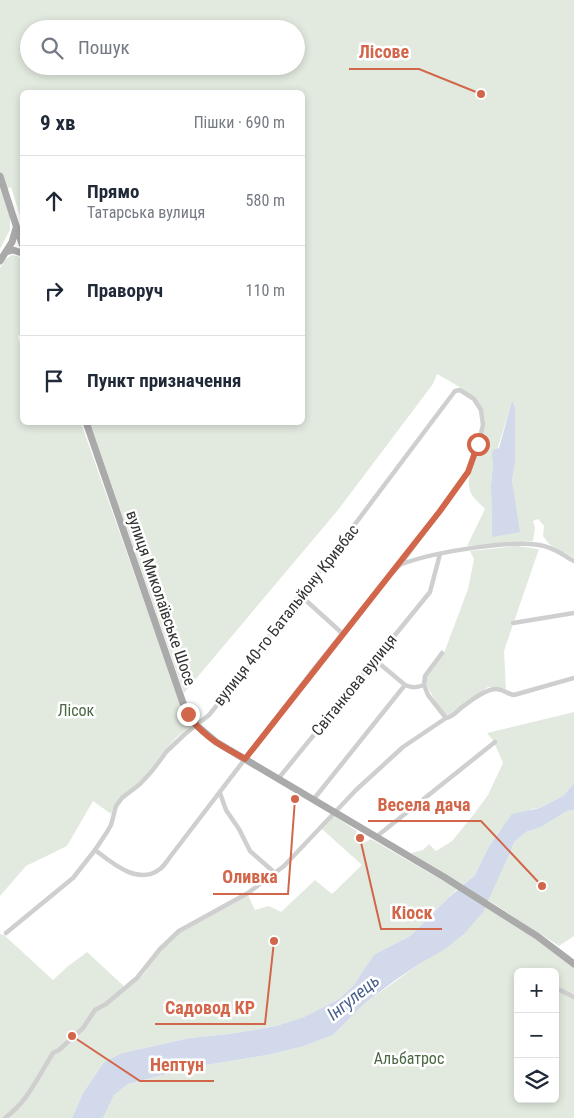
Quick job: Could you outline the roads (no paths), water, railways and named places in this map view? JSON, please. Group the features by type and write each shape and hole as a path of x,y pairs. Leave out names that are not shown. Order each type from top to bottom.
{"main road":[{"path":"0,176 20,237"},
{"path":"0,261 13,240 17,226"},
{"path":"5,252 13,250 20,252"},
{"name":"вулиця Миколаївське Шосе","path":"87,425 183,704 196,725 216,742 500,911 555,948 574,964"}],"street":[{"name":"вулиця 40-го Батальйону Кривбас","path":"6,933 73,878 95,850 111,825 116,806 122,798 140,784 167,751 209,715 257,656 294,601 301,596 455,391 460,390 478,404 483,425 478,444 468,472 400,565"},
{"path":"95,850 116,867 135,875 155,872 160,869 387,578 400,565 415,559 470,548 517,544 550,547 574,561"},
{"name":"Світанкова вулиця","path":"278,779 430,592 440,554"},
{"path":"301,596 343,634"},
{"path":"513,623 574,613"},
{"path":"442,653 425,676 424,685 428,695 446,718"},
{"path":"374,659 410,688 424,685"},
{"path":"5,1118 28,1095 53,1053 84,1028 95,1010 106,1004 138,978 160,949 179,931 248,893 275,873 293,858 356,790 402,747 446,718 450,718 464,705 489,689 498,689 506,694 514,695 574,678"},
{"path":"313,800 405,685"},
{"path":"376,838 495,742"},
{"path":"220,793 226,810 239,829 250,851 275,873"},
{"path":"560,990 574,996"}],"water":[{"path":"512,401 515,407 515,464 512,480 520,532 492,537 492,455 493,450 499,448"},
{"name":"Інгулець","path":"574,783 574,810 567,811 541,827 526,832 514,842 483,912 465,933 445,949 394,981 363,1005 333,1035 301,1047 267,1055 194,1067 128,1084 114,1095 103,1118 72,1118 83,1093 104,1062 122,1053 190,1038 276,1026 304,1017 339,999 354,985 375,954 410,936 448,898 475,875 489,846 512,814 540,808 563,796"}],"place":[{"name":"Лісове","path":"481,94"},
{"name":"Оливка","path":"295,799"},
{"name":"Кіоск","path":"360,838"},
{"name":"Весела дача","path":"542,886"},
{"name":"Садовод КР","path":"274,941"},
{"name":"Нептун","path":"72,1036"}],"park label":[{"name":"Лісок","path":"76,710"},
{"name":"Альбатрос","path":"409,1058"}]}
